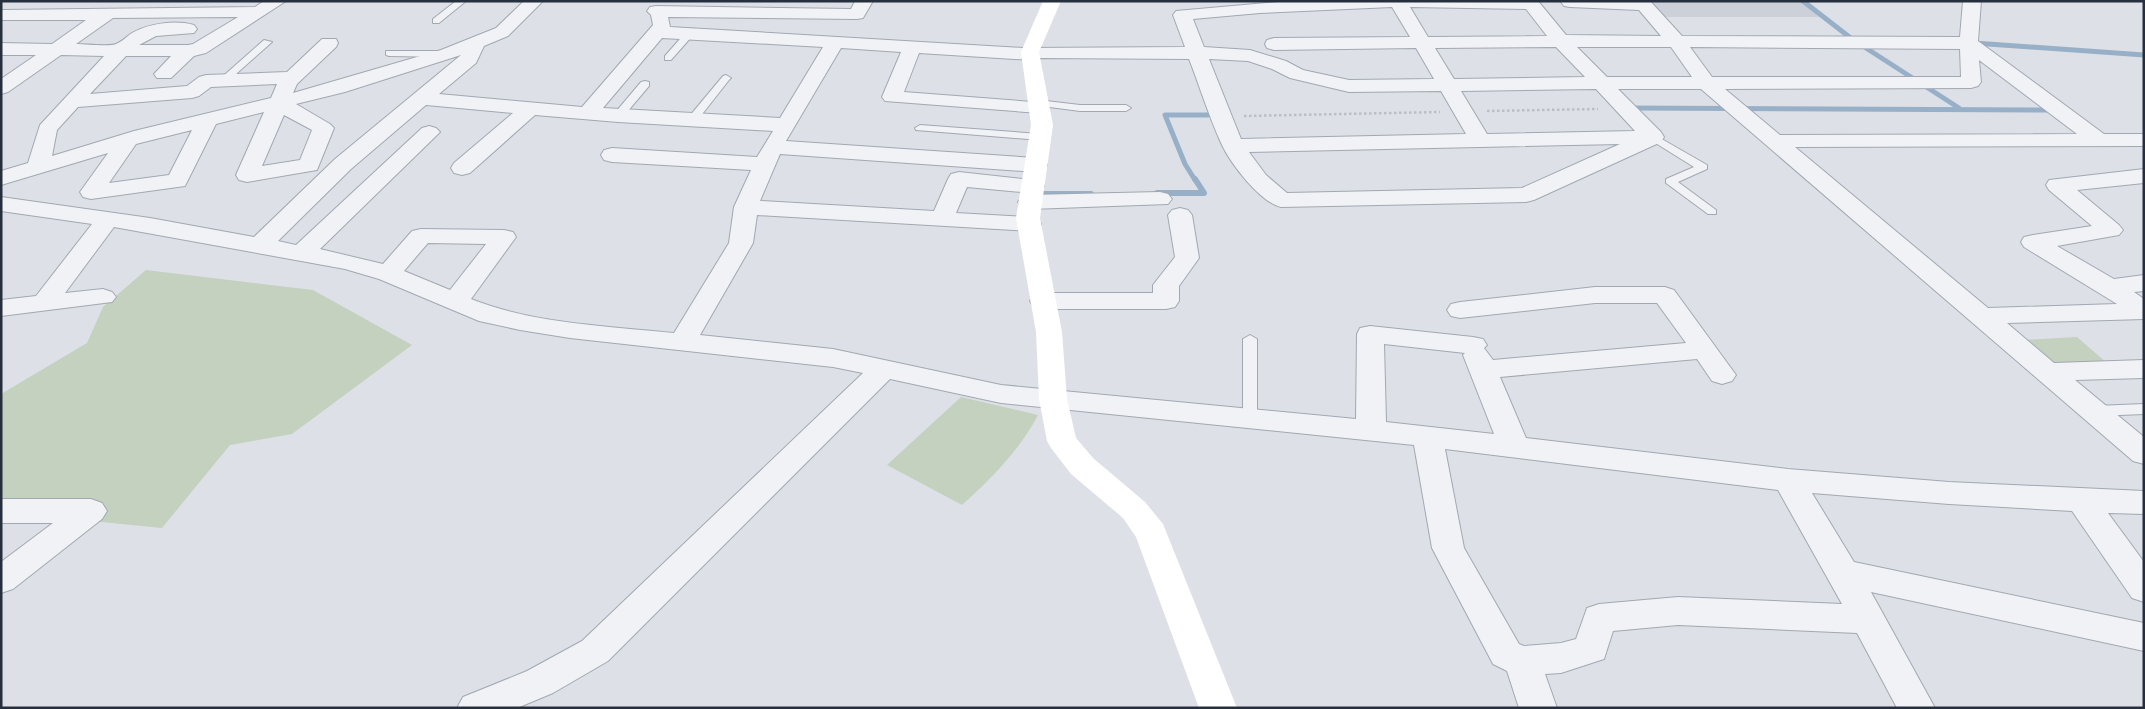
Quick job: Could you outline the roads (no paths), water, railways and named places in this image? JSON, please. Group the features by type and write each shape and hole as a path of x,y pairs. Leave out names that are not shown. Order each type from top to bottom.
{"street":[{"path":"1,88 127,1"},
{"path":"1,48 188,51 199,49 277,1"},
{"path":"1,178 128,140 338,88 448,54 502,32 534,1"},
{"path":"588,113 662,26 654,6 857,14 864,1"},
{"path":"1052,1 1030,53 1042,125 1032,194 1043,301 1049,332 1053,398 1062,441 1082,466 1134,510 1151,533 1218,708"},
{"path":"1398,1 1421,43 1480,140"},
{"path":"1398,1 1531,4 1561,41 1653,137 1526,195 1281,200 1258,180 1233,146 1182,16 1310,3 1398,1"},
{"path":"1971,82 1969,43 1972,1"},
{"path":"1570,2 1642,3 1677,42 1707,84 2144,454"},
{"path":"1260,8 1283,67"},
{"path":"1,15 259,12"},
{"path":"38,167 48,129 72,101 122,50 144,33 160,29 233,28"},
{"path":"658,32 912,48 1030,53 1196,51 1250,56 1283,67 1297,74 1349,86 1601,83 2020,83"},
{"path":"1,35 74,37"},
{"path":"1274,44 1561,41 1969,43 2020,83 2099,140"},
{"path":"259,246 325,181 469,59 476,43"},
{"path":"683,341 741,243 746,207 768,156 835,43"},
{"path":"278,103 292,78 329,44"},
{"path":"912,48 892,97 1039,105"},
{"path":"164,74 188,51"},
{"path":"1,78 20,74"},
{"path":"72,101 192,92 206,80 292,78"},
{"path":"421,99 618,116 787,125"},
{"path":"462,168 531,108"},
{"path":"91,192 176,181 208,120"},
{"path":"302,253 429,132"},
{"path":"1233,146 1653,137"},
{"path":"71,214 91,192 128,140"},
{"path":"1776,141 2144,140"},
{"path":"612,155 768,156 1032,194 1160,199"},
{"path":"2144,176 2057,185 2111,230 2033,242 2110,287 2144,311"},
{"path":"942,219 959,179 1032,194"},
{"path":"325,181 376,182"},
{"path":"746,207 942,219 1032,194"},
{"path":"1,204 150,224 349,262 388,274 488,315 520,322 570,330 833,358 1001,394 1250,417 1427,436 1788,480 1949,493 2144,503"},
{"path":"1043,301 1166,301 1166,285 1187,258 1180,215"},
{"path":"44,304 108,219"},
{"path":"388,274 421,236 504,237 455,302"},
{"path":"2110,287 2144,283"},
{"path":"1514,446 1455,302 1595,295 1665,295 1722,375"},
{"path":"1,308 103,296"},
{"path":"1982,316 2144,311"},
{"path":"1371,430 1370,334 1473,345"},
{"path":"1483,370 1705,350"},
{"path":"476,708 519,701 540,682 595,651 884,369"},
{"path":"2047,372 2144,369"},
{"path":"1427,436 1448,548 1506,654 1522,661 1561,658 1591,649 1599,618 1678,611 1869,619"},
{"path":"1788,480 1843,572 1916,708"},
{"path":"2081,500 2144,589"},
{"path":"1,510 91,511 1,580"},
{"path":"1843,572 2144,637"},
{"path":"1522,661 1538,708"}],"lane":[{"path":"436,21 462,1"},
{"path":"668,58 689,34"},
{"path":"224,80 267,42"},
{"path":"389,52 448,54"},
{"path":"692,120 726,78"},
{"path":"618,116 645,84"},
{"path":"1039,105 1080,108 1126,108"},
{"path":"920,128 1040,136"},
{"path":"1653,137 1703,167 1670,181 1712,212"},
{"path":"1250,339 1250,417"},
{"path":"2094,411 2144,409"}],"waterway":[{"path":"1803,1 1852,39 1959,108"},
{"path":"1974,43 2144,55"},
{"path":"1628,108 2053,110"},
{"path":"1195,180 1185,164 1165,115 1208,115"},
{"path":"1157,193 1204,193 1195,179"},
{"path":"1034,194 1091,194"}]}
